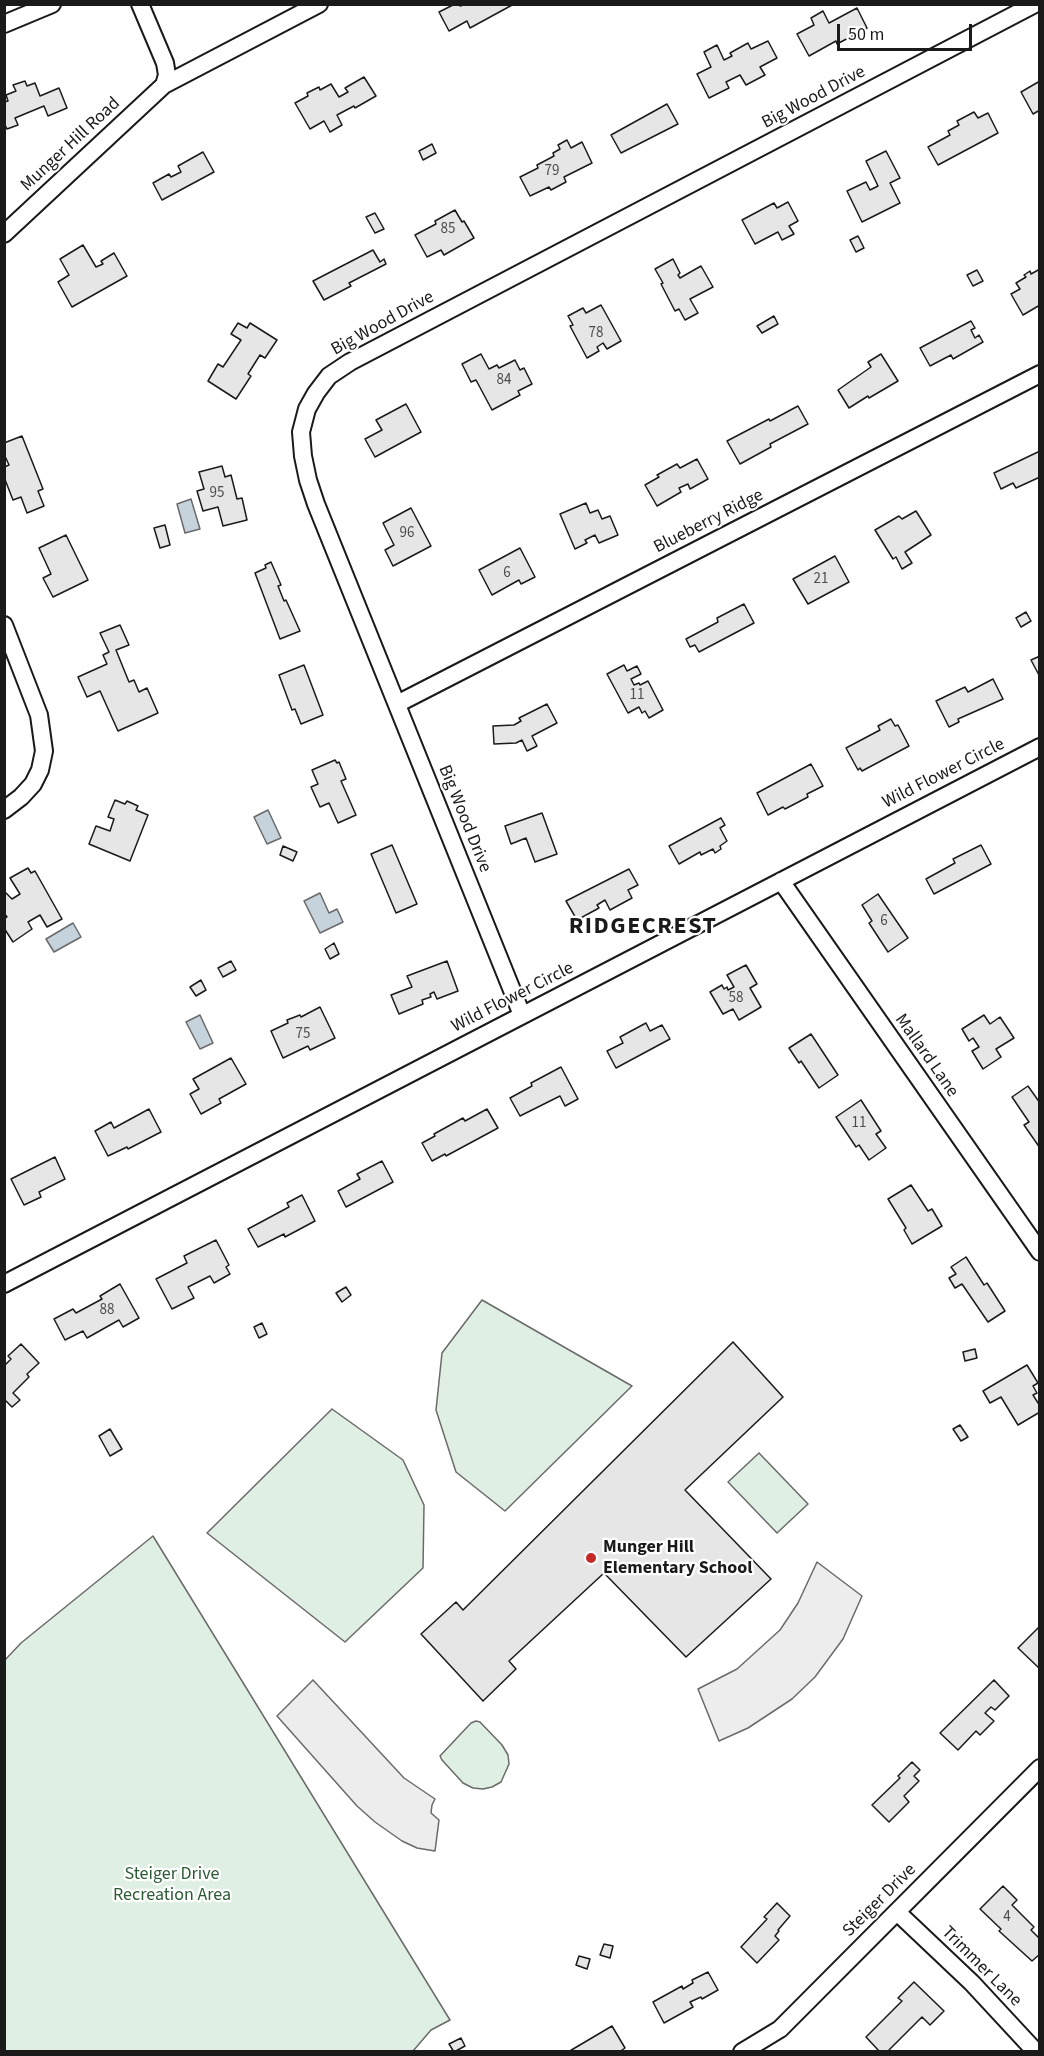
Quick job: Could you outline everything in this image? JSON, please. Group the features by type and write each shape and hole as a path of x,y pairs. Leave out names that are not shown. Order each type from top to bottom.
{"street":[{"path":"4,24 52,4"},
{"path":"140,4 165,63 164,85"},
{"name":"Munger Hill Road","path":"4,234 164,85 319,4"},
{"name":"Big Wood Drive","path":"522,1015 308,480 301,432 307,409 329,376 371,351 1032,5"},
{"name":"Blueberry Ridge","path":"397,704 1040,374"},
{"path":"4,625 39,715 44,751 40,771 33,784 4,810"},
{"name":"Wild Flower Circle","path":"4,1284 1040,747"},
{"name":"Mallard Lane","path":"781,881 1040,1252"},
{"name":"Steiger Drive","path":"742,2052 780,2029 1040,1768"},
{"name":"Trimmer Lane","path":"897,1912 972,1983 1036,2052"}],"green space":[{"path":"482,1300 632,1386 505,1511 456,1472 436,1410 442,1353"},
{"path":"332,1409 403,1460 424,1505 423,1568 345,1642 207,1533"},
{"path":"759,1453 808,1504 777,1533 728,1482"},
{"name":"Steiger Drive Recreation Area","path":"153,1536 450,2020 431,2030 413,2051 5,2051 5,1660 21,1643"},
{"path":"480,1722 502,1745 508,1755 509,1764 501,1782 483,1789 473,1788 463,1783 440,1756 471,1723"}],"shaded area":[{"path":"191,499 200,529 185,533 177,504"},
{"path":"268,810 281,838 267,844 254,817"},
{"path":"320,893 329,913 337,909 343,922 320,933 304,901"},
{"path":"73,923 81,937 54,952 46,939"},
{"path":"200,1015 213,1043 200,1049 186,1022"},
{"path":"817,1562 862,1596 843,1639 815,1677 792,1699 748,1728 719,1741 698,1689 737,1669 780,1630 798,1603"},
{"path":"313,1680 404,1778 435,1799 431,1813 439,1820 435,1851 417,1848 402,1841 375,1822 357,1806 277,1716"}],"building":[{"path":"455,4 461,6 464,4 514,4 470,28 467,21 449,31 439,12"},
{"path":"857,8 867,28 809,56 797,34 814,25 811,18 823,11 829,23"},
{"path":"768,41 777,58 760,67 765,75 746,85 740,75 726,82 729,88 709,98 697,74 711,67 704,52 717,45 724,60 732,56 730,53 748,43 751,49"},
{"path":"364,77 376,96 337,115 342,125 330,132 324,121 310,129 295,103 308,96 307,93 331,84 339,97 348,92 345,88"},
{"path":"25,81 27,86 35,83 40,96 59,88 67,108 48,116 44,106 15,118 18,125 7,129 4,123 4,102 8,101 6,95 16,91 13,85"},
{"path":"1040,81 1040,110 1033,114 1021,92"},
{"path":"667,104 678,124 621,153 611,135"},
{"path":"974,112 978,118 988,113 998,133 938,165 928,147 950,135 948,131 959,125 957,121"},
{"path":"567,140 571,148 582,142 592,163 564,177 566,182 551,190 549,187 530,196 520,177 538,168 537,165 554,156 553,153 560,149 558,145"},
{"path":"432,144 436,153 423,160 419,151"},
{"path":"886,151 900,178 890,183 900,203 862,222 847,191 866,182 870,190 878,186 866,161"},
{"path":"203,152 214,172 162,200 153,183 169,174 171,177 181,172 178,166"},
{"path":"788,202 798,221 789,226 794,234 782,240 778,232 755,244 742,220 774,203 777,208"},
{"path":"455,210 474,238 444,255 441,250 427,257 415,235 436,224 435,221"},
{"path":"375,213 384,229 375,233 366,217"},
{"path":"858,236 864,248 856,252 850,240"},
{"path":"83,245 96,267 103,264 101,261 114,253 127,276 72,307 58,282 69,275 60,259"},
{"path":"373,250 380,262 384,259 386,264 349,283 351,286 324,300 313,281"},
{"path":"673,259 680,278 701,266 713,287 690,299 698,313 685,320 679,309 675,311 655,269"},
{"path":"1040,269 1040,305 1023,315 1011,294 1020,289 1016,283 1026,277 1024,275"},
{"path":"977,270 983,281 973,286 967,275"},
{"path":"601,305 621,341 607,349 603,343 597,347 599,351 587,358 570,326 573,325 568,316 583,308 586,313"},
{"path":"774,316 778,324 762,333 757,326"},
{"path":"971,321 975,328 971,330 975,338 979,335 983,342 953,359 951,355 930,366 920,348"},
{"path":"238,323 247,328 250,323 277,340 265,358 260,355 248,374 251,376 236,399 208,381 218,364 223,367 241,340 231,334"},
{"path":"481,354 489,369 497,365 499,368 515,360 520,370 524,368 532,384 518,391 520,395 492,410 476,380 471,382 462,364"},
{"path":"881,354 898,381 849,408 838,390 871,367 868,362"},
{"path":"406,404 421,432 375,457 365,439 382,430 376,420"},
{"path":"798,406 808,424 770,444 771,447 740,464 727,441"},
{"path":"22,436 43,489 38,491 44,506 27,513 21,497 13,500 4,477 4,467 9,465 4,454 4,443"},
{"path":"1040,451 1040,477 1016,488 1013,483 1001,489 994,473"},
{"path":"697,459 708,479 690,489 688,484 679,488 681,492 657,506 645,485 677,464 680,468"},
{"path":"222,466 225,477 231,475 237,499 242,498 247,520 223,526 218,507 203,511 197,491 204,489 199,472"},
{"path":"586,503 590,513 598,510 602,519 610,516 618,535 599,543 595,535 585,540 587,543 575,549 560,514"},
{"path":"411,508 431,546 393,566 385,550 394,545 383,523"},
{"path":"916,511 931,535 905,552 912,563 902,569 896,557 893,559 875,530 899,516 902,519"},
{"path":"165,525 170,545 160,548 154,528"},
{"path":"66,535 88,580 53,597 43,578 51,574 39,548"},
{"path":"520,548 535,577 521,584 519,580 492,595 479,570"},
{"path":"835,556 849,582 808,604 793,579"},
{"path":"271,562 281,585 278,586 284,601 286,600 300,631 280,639 255,573 266,568 265,565"},
{"path":"744,604 754,623 699,652 695,645 690,647 686,639 718,622 717,618"},
{"path":"1026,612 1031,621 1021,627 1016,618"},
{"path":"120,625 129,645 116,650 129,682 134,680 139,692 147,688 158,713 118,731 100,691 87,697 78,677 107,664 103,655 109,652 100,633"},
{"path":"1040,656 1040,677 1031,660"},
{"path":"304,665 323,715 301,724 295,709 292,710 279,675"},
{"path":"624,665 627,671 637,666 641,674 631,679 634,685 648,681 663,710 649,718 645,711 642,713 639,707 628,713 607,674"},
{"path":"993,679 1003,699 958,719 959,722 949,727 936,701 965,687 968,692"},
{"path":"547,704 557,723 532,736 537,746 527,751 522,740 516,743 494,744 493,726 514,725 521,721 519,718"},
{"path":"891,719 895,726 898,725 909,746 862,771 860,768 858,770 846,748 880,730 878,726"},
{"path":"335,760 339,762 346,779 341,781 356,815 338,823 329,803 320,807 311,787 318,784 312,770"},
{"path":"811,764 823,786 807,794 808,797 768,815 757,793"},
{"path":"115,800 125,804 127,801 138,806 136,810 148,815 130,861 89,844 96,826 110,831 114,819 108,817"},
{"path":"542,813 557,854 535,862 526,838 511,844 505,826"},
{"path":"721,818 725,825 720,828 727,841 720,846 721,849 715,853 713,849 701,855 700,852 679,864 669,846"},
{"path":"392,845 417,904 396,913 371,854"},
{"path":"981,845 991,864 934,894 926,879 955,863 953,859"},
{"path":"283,846 297,852 293,861 280,855"},
{"path":"28,868 31,873 35,871 62,919 47,927 40,915 28,922 32,929 13,942 4,928 4,919 7,917 4,913 4,891 12,899 20,894 10,878"},
{"path":"629,869 638,885 628,890 632,898 610,910 605,900 597,905 599,908 577,920 566,901"},
{"path":"878,894 908,938 888,952 869,923 872,921 862,905"},
{"path":"334,943 339,954 330,959 325,949"},
{"path":"231,961 236,970 223,977 218,968"},
{"path":"447,961 458,991 437,999 434,992 430,994 431,997 422,1000 423,1004 399,1014 391,995 412,987 407,976"},
{"path":"746,965 757,984 750,988 761,1007 739,1020 733,1009 723,1014 710,992 722,985 728,990 734,987 727,975"},
{"path":"201,980 206,990 196,996 190,987"},
{"path":"320,1007 335,1038 310,1050 308,1046 283,1058 271,1031 288,1023 287,1020 300,1015 301,1017"},
{"path":"984,1015 990,1024 1000,1017 1014,1038 996,1049 1001,1057 983,1069 972,1051 979,1047 973,1038 969,1041 962,1029"},
{"path":"646,1023 650,1031 662,1025 670,1039 616,1068 607,1051 623,1043 620,1037"},
{"path":"811,1034 838,1075 819,1088 789,1048"},
{"path":"231,1058 246,1084 219,1099 221,1103 201,1114 190,1094 199,1089 193,1079"},
{"path":"561,1067 578,1099 565,1106 560,1096 520,1116 510,1098 532,1086 531,1083"},
{"path":"1028,1086 1040,1103 1040,1148 1024,1125 1029,1122 1012,1097"},
{"path":"861,1100 881,1131 876,1134 886,1148 869,1160 859,1145 856,1147 836,1117"},
{"path":"149,1109 161,1132 128,1149 127,1147 108,1156 95,1131 111,1122 114,1128"},
{"path":"487,1109 498,1128 432,1161 422,1143 463,1118 465,1121"},
{"path":"55,1157 65,1179 39,1192 41,1197 24,1205 11,1179"},
{"path":"382,1161 393,1182 346,1207 338,1191 360,1179 357,1174"},
{"path":"911,1185 928,1211 932,1209 942,1226 912,1244 904,1230 906,1228 888,1199"},
{"path":"302,1195 315,1221 285,1237 284,1234 258,1247 248,1229 289,1207 287,1203"},
{"path":"216,1240 229,1265 226,1267 230,1274 214,1283 210,1276 188,1287 194,1298 172,1309 156,1279 187,1263 184,1256"},
{"path":"966,1257 984,1285 987,1283 1005,1311 988,1322 962,1284 955,1288 949,1278 956,1274 951,1267"},
{"path":"120,1284 139,1318 123,1327 119,1320 87,1338 83,1331 65,1340 54,1319 73,1309 76,1313 102,1299 100,1296"},
{"path":"346,1287 351,1295 342,1302 336,1293"},
{"path":"262,1323 267,1334 259,1338 254,1327"},
{"path":"733,1342 783,1397 685,1490 771,1579 686,1657 604,1573 509,1661 516,1669 483,1701 421,1634 456,1602 463,1610"},
{"path":"21,1344 39,1363 27,1374 29,1377 13,1393 20,1400 12,1407 4,1399 4,1366 11,1359 8,1356"},
{"path":"975,1349 977,1358 965,1361 963,1352"},
{"path":"1027,1365 1038,1383 1033,1386 1037,1393 1033,1395 1040,1406 1040,1412 1018,1425 1001,1397 990,1403 983,1391"},
{"path":"960,1425 968,1437 961,1441 953,1429"},
{"path":"110,1429 122,1449 110,1456 99,1436"},
{"path":"1040,1626 1040,1669 1018,1648"},
{"path":"994,1680 1009,1696 995,1710 991,1707 985,1713 994,1721 980,1735 976,1731 958,1750 940,1733"},
{"path":"912,1762 920,1770 914,1776 919,1781 904,1796 909,1802 889,1822 872,1805 900,1778 898,1776"},
{"path":"1003,1886 1017,1900 1012,1905 1034,1927 1031,1930 1040,1939 1040,1954 1032,1961 999,1931 1001,1929 980,1909"},
{"path":"777,1903 790,1916 775,1936 779,1940 757,1963 741,1947 767,1919 764,1917"},
{"path":"604,1944 613,1946 610,1958 600,1955"},
{"path":"579,1956 590,1959 587,1969 576,1965"},
{"path":"708,1972 718,1990 702,1999 701,1997 690,2002 693,2007 664,2023 653,2002 682,1986 683,1989 693,1983 692,1980"},
{"path":"914,1982 944,2011 930,2025 922,2017 887,2052 880,2052 866,2037 902,2001 898,1998"},
{"path":"612,2026 625,2048 619,2052 568,2052"},
{"path":"461,2038 465,2046 454,2052 449,2044"}],"place":[{"name":"Munger Hill Elementary School","path":"591,1558"}],"district":[{"name":"RIDGECREST","path":"643,928"}]}
